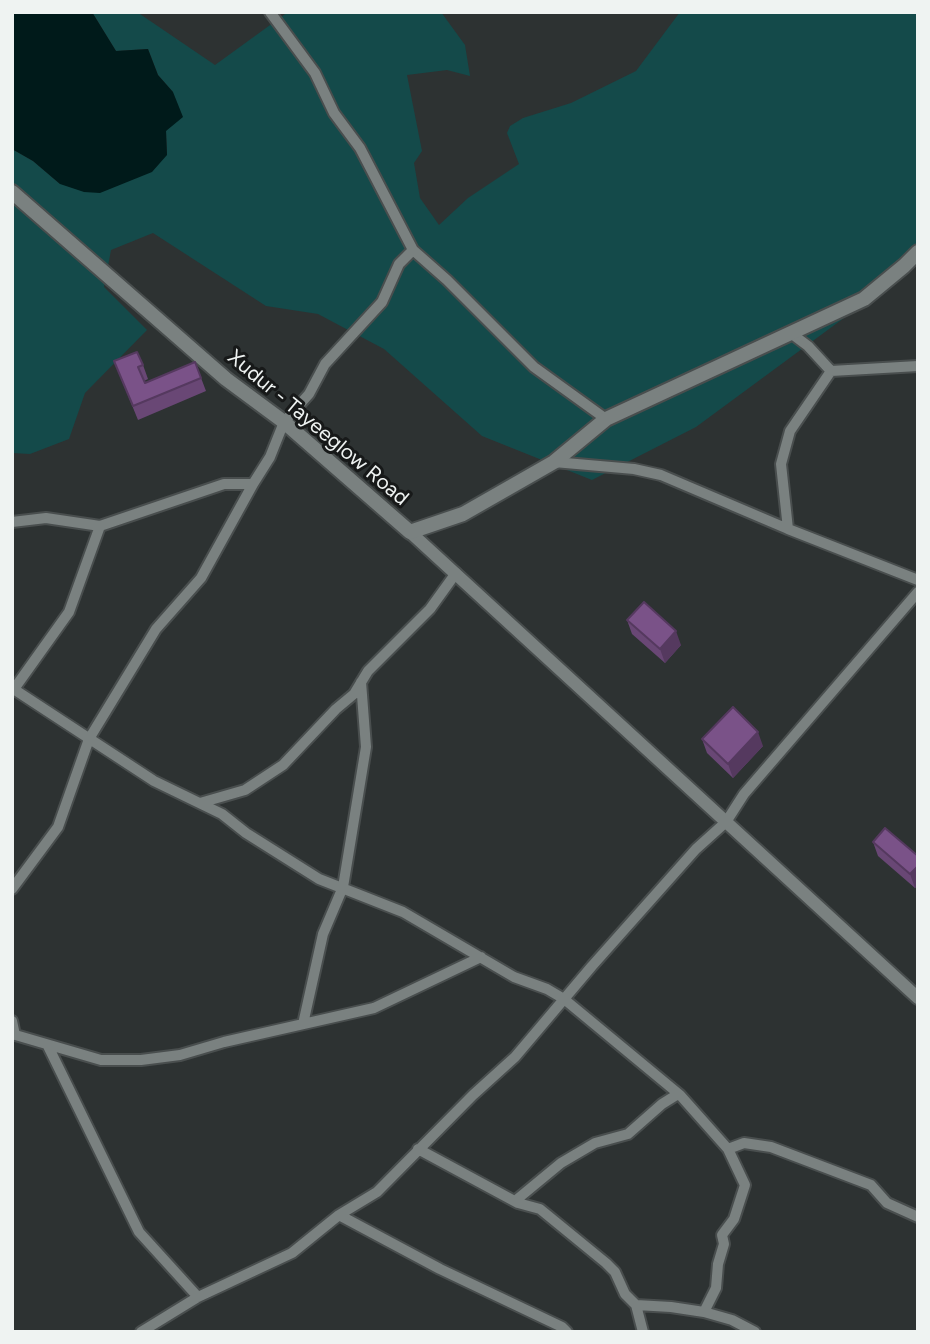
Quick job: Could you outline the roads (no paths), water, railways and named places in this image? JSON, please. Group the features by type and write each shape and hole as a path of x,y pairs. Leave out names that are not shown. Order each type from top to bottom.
{"main road":[{"name":"Xudur - Tayeeglow Road","path":"12,192 226,379 284,422 410,532 463,514 554,462 606,419 864,299 918,252"}],"street":[{"path":"270,12 315,73 334,113 360,148 413,250 534,367 606,419"},
{"path":"12,889 58,827 89,739 156,629 201,578 270,457 284,422 309,394 325,364 382,302 399,264 413,250"},
{"path":"792,334 831,371 918,366"},
{"path":"788,529 781,464 790,432 831,371"},
{"path":"554,462 661,475 918,580"},
{"path":"12,522 46,518 100,526 224,484 253,484"},
{"path":"100,526 69,612 13,689 155,781 222,814 246,833 319,879 403,912 514,977 547,989 564,999 678,1094 728,1149 745,1185 734,1219 722,1235 724,1244 718,1264 716,1288 704,1312"},
{"path":"410,532 918,998"},
{"path":"200,803 245,790 283,765 335,709 354,694 368,671 430,609 456,573"},
{"path":"147,1330 198,1297 292,1253 339,1215 377,1192 515,1057 696,849 726,822 744,794 918,592"},
{"path":"303,1024 323,934 343,887 366,747 361,682"},
{"path":"12,1021 13,1034 102,1060 141,1060 180,1055 374,1007 481,957"},
{"path":"48,1046 139,1232 198,1297"},
{"path":"515,1201 561,1163 595,1143 628,1134 662,1104 678,1094"},
{"path":"728,1149 744,1143 771,1147 871,1185 887,1203 918,1217"},
{"path":"418,1149 515,1201 540,1209 615,1272 625,1294 636,1305 643,1332"},
{"path":"339,1215 440,1269 568,1332"},
{"path":"636,1305 704,1312 732,1320 755,1332"}]}
